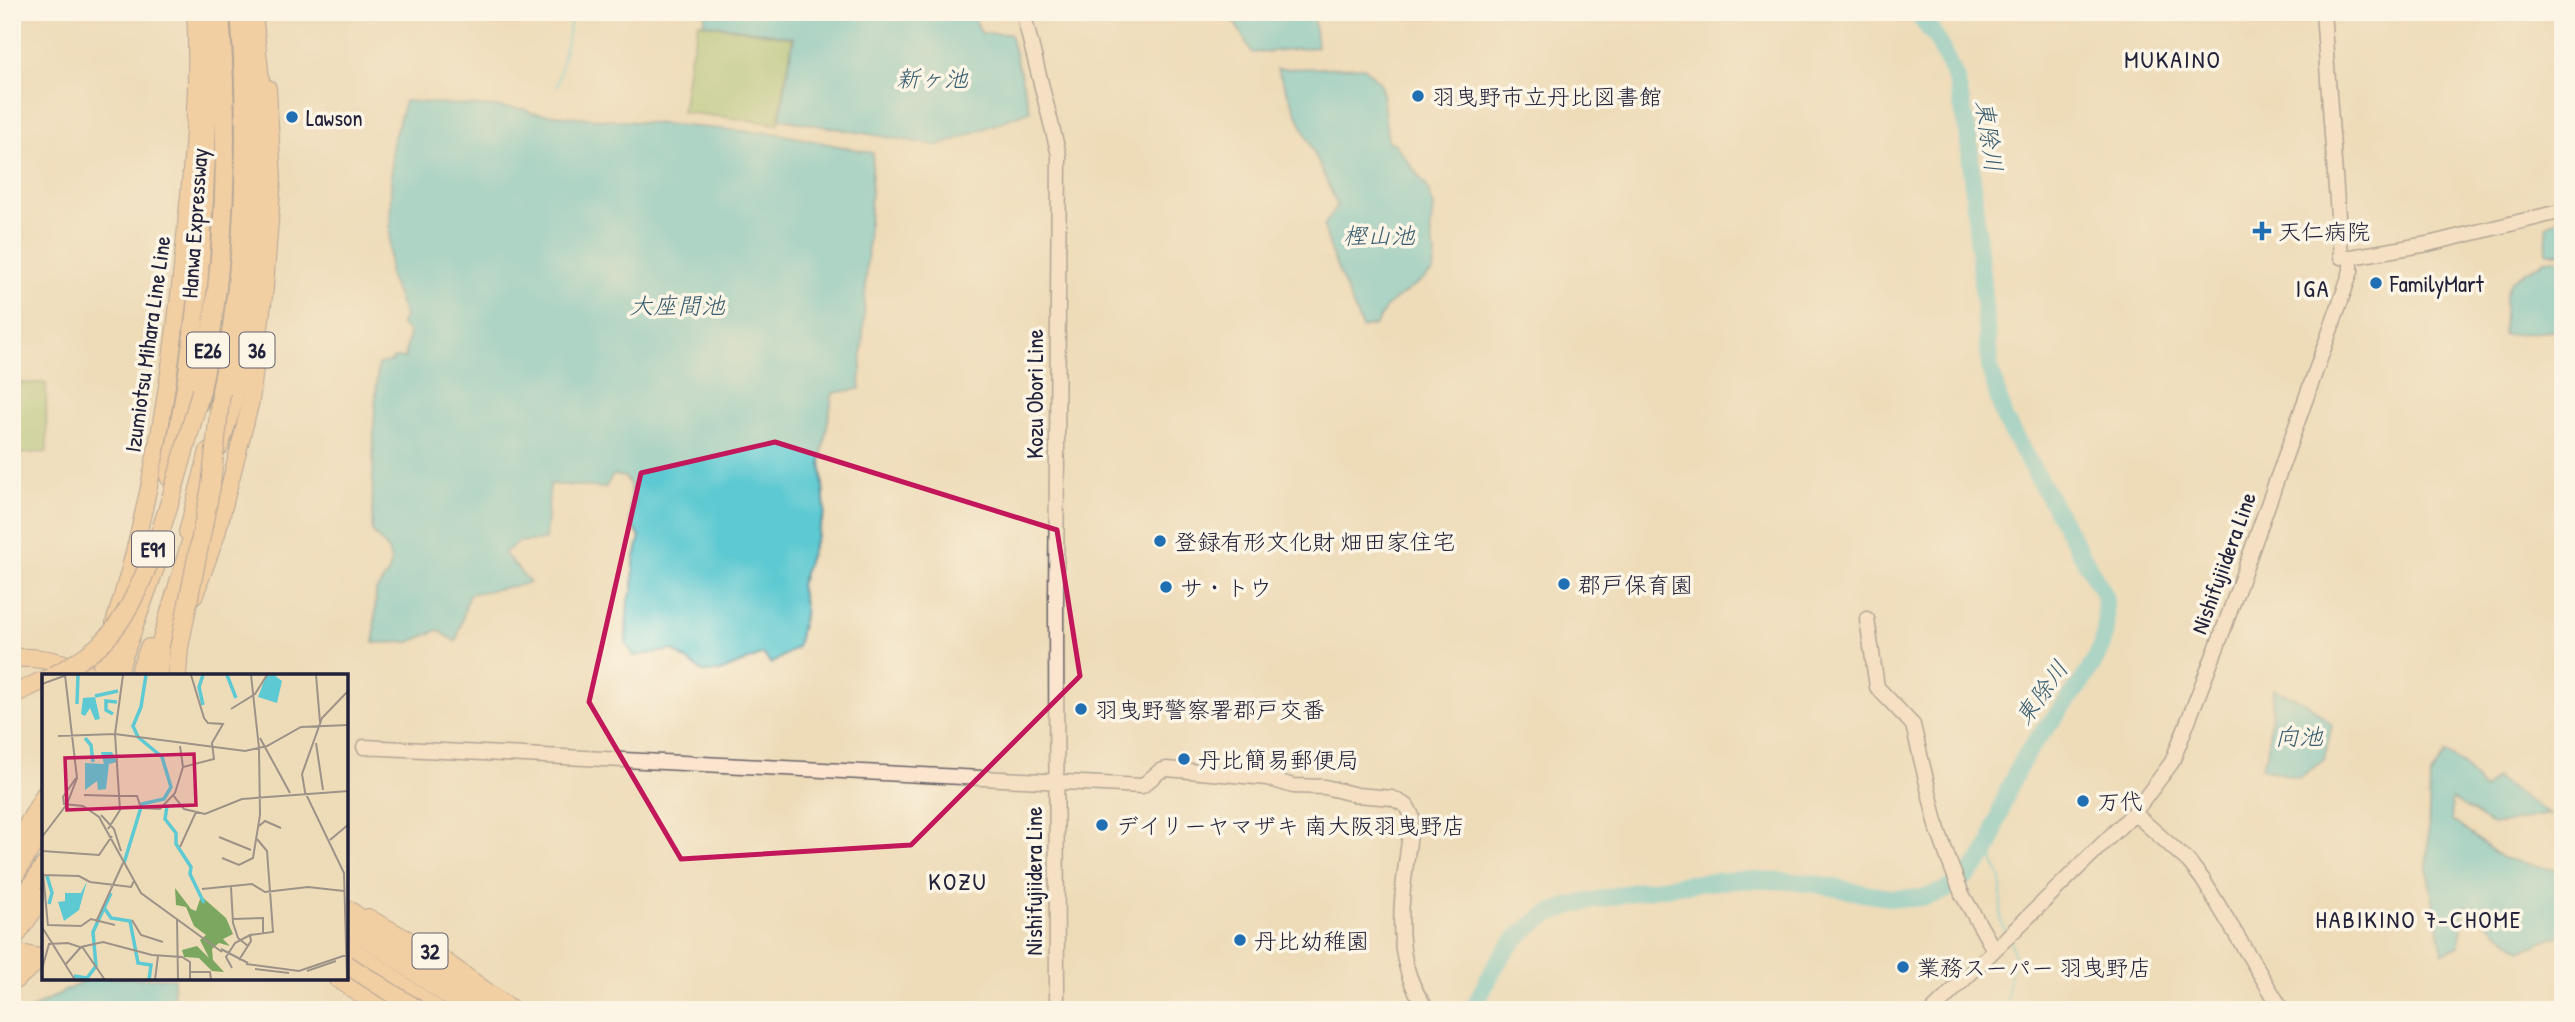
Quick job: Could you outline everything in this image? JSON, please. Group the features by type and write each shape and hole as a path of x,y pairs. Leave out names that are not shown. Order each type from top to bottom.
{"highway":[{"path":"12,658 49,659 97,671 123,631 146,575 176,446 203,243 207,159 208,12"},
{"name":"Hanwa Expressway","path":"117,674 169,527 201,391 213,318 223,198 224,106 220,12"},
{"name":"Hanwa Expressway","path":"139,674 188,531 206,466 221,393 240,252 244,111 240,12"},
{"path":"152,674 234,401 242,360 257,241 261,124 260,79 253,12"},
{"name":"E91","path":"56,674 96,648 124,613 159,534 201,391"},
{"name":"E91","path":"177,674 179,648 211,486 221,393"},
{"path":"12,695 42,681"},
{"path":"12,880 42,828"},
{"path":"12,917 42,869"},
{"path":"348,908 487,1010"},
{"path":"348,924 468,1010"},
{"path":"348,947 436,1010"},
{"path":"12,952 42,958"},
{"path":"12,982 42,960"},
{"path":"348,964 418,1010"},
{"path":"348,965 404,1010"},
{"path":"341,980 386,1010"}],"main road":[{"name":"Izumiotsu Mihara Line Line","path":"97,671 127,581 162,427 180,290 197,104 195,12"},
{"name":"36","path":"166,674 217,534 251,401 265,288 273,179 268,84 260,12"},
{"name":"Kozu Obori Line","path":"1023,12 1059,155 1055,780"},
{"path":"2323,12 2341,257"},
{"name":"Nishifujiidera Line","path":"1933,1010 2134,813 2172,762 2337,311 2351,271 2351,257 2428,244 2514,222 2540,219 2563,211"},
{"path":"1867,619 1877,687 1913,725 1938,830 1949,861 1962,894 1994,950"},
{"path":"364,747 1055,780"},
{"name":"Nishifujiidera Line","path":"1057,1010 1055,780 1142,786 1160,771 1167,769 1268,778 1293,786 1325,787 1357,795 1392,798 1411,810 1401,945 1406,971 1419,999 1428,1010"},
{"path":"12,851 42,798"},
{"path":"2134,813 2189,862 2203,880 2281,1010"},
{"path":"12,943 42,899"},
{"name":"32","path":"348,908 440,957 513,1010"},
{"path":"348,976 386,1010"}],"highlighted area":[{"path":"775,442 1057,530 1080,676 911,845 681,859 589,702 641,473"}],"green space":[{"path":"699,23 793,38 778,124 682,112 689,62"},
{"path":"20,383 46,383 47,452 16,454 17,389"}],"water":[{"name":"新ヶ池","path":"706,12 972,12 981,33 1010,34 1030,111 939,146 780,119 794,37 704,23"},
{"path":"1229,12 1313,12 1317,47 1252,53"},
{"name":"樫山池","path":"1364,67 1381,84 1388,142 1394,143 1427,187 1434,207 1430,230 1435,254 1433,272 1386,307 1376,325 1362,328 1332,255 1324,226 1337,205 1277,69"},
{"name":"大座間池","path":"405,101 525,109 531,113 780,134 873,153 860,389 833,393 821,460 825,512 800,585 805,610 797,647 771,664 763,654 720,672 703,672 673,650 634,656 626,643 627,619 640,537 630,522 630,485 625,477 613,475 605,488 550,484 545,540 519,542 504,553 530,583 469,594 456,642 438,630 410,642 374,643 376,591 389,572 391,561 387,548 372,532 378,364 393,361 393,358 405,358 409,332 400,325 405,316 389,275 392,144"},
{"path":"2563,217 2563,253 2547,253 2546,226"},
{"path":"2544,260 2563,260 2563,330 2503,335 2505,303 2511,281"},
{"name":"向池","path":"2274,689 2309,704 2332,725 2324,760 2299,778 2261,768 2267,753"},
{"path":"2446,753 2462,764 2484,790 2495,778 2549,814 2492,825 2451,799 2452,820 2502,858 2556,870 2563,895 2563,934 2522,950 2465,905 2459,946 2443,953 2427,869 2430,777"},
{"path":"85,980 174,980 173,1010 29,1010"}],"waterway":[{"path":"557,87 573,12"},
{"name":"東除川","path":"1473,1010 1492,973 1515,939 1544,916 1576,904 1703,882 1755,880 1806,883 1899,898 1917,898 1951,887 1985,855 2009,787 2023,760 2082,682 2099,652 2105,633 2105,596 2004,418 1990,368 1968,133 1956,79 1937,39 1916,12"},
{"path":"1988,850 2001,878 2001,921 2006,932"},
{"path":"2005,1010 2014,956 2011,941"}],"place":[{"name":"羽曳野市立丹比図書館","path":"1418,96"},
{"name":"Lawson","path":"292,117"},
{"name":"天仁病院","path":"2262,231"},
{"name":"FamilyMart","path":"2376,283"},
{"name":"登録有形文化財 畑田家住宅","path":"1160,541"},
{"name":"郡戸保育園","path":"1564,584"},
{"name":"サ・トウ","path":"1166,587"},
{"name":"羽曳野警察署郡戸交番","path":"1081,709"},
{"name":"丹比簡易郵便局","path":"1184,759"},
{"name":"万代","path":"2083,801"},
{"name":"デイリーヤマザキ 南大阪羽曳野店","path":"1102,825"},
{"name":"丹比幼稚園","path":"1240,940"},
{"name":"業務スーパー 羽曳野店","path":"1903,967"}],"district":[{"name":"MUKAINO","path":"2173,59"},
{"name":"IGA","path":"2313,288"},
{"name":"KOZU","path":"958,881"},
{"name":"HABIKINO 7-CHOME","path":"2419,919"}]}
